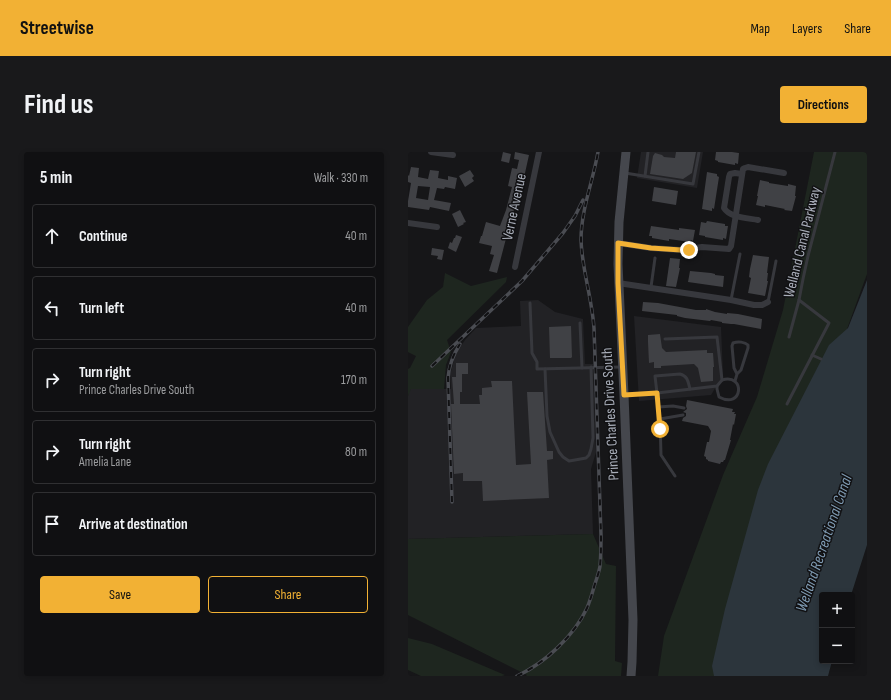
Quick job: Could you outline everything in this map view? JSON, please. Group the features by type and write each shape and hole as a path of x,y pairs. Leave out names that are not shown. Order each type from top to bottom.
{"main road":[{"name":"Prince Charles Drive South","path":"626,152 623,172 618,243 618,283 623,366 633,620 631,676"}],"street":[{"path":"431,152 452,155"},
{"name":"Verne Avenue","path":"515,267 539,152"},
{"path":"618,243 651,248 681,250 702,247 729,249 731,246 743,169 746,167 784,172"},
{"path":"742,174 730,174 724,208 728,213 735,216 758,220"},
{"path":"408,223 437,227"},
{"path":"618,283 732,300 754,305 762,305 768,302"}],"lane":[{"path":"645,176 648,152"},
{"path":"623,172 694,184 699,152"},
{"name":"Welland Canal Parkway","path":"789,337 799,300 808,256 836,152"},
{"path":"732,300 740,254"},
{"path":"651,287 655,258"},
{"path":"768,302 776,261"},
{"path":"787,404 829,322 799,300"},
{"path":"530,303 532,353 537,362 537,369 623,366"},
{"path":"580,323 582,368"},
{"path":"665,339 717,337 722,380"},
{"path":"735,381 737,374 741,370 748,348 746,343 736,342 733,343 732,346 734,368 737,374"},
{"path":"812,354 821,359"},
{"path":"544,369 547,416 550,432 559,452 563,458 569,461 586,458 591,449 593,438 591,367"},
{"path":"675,476 661,455 660,419 655,376 684,375 688,378 690,389"},
{"path":"624,395 717,386 722,380 726,379 735,381 738,385 739,390 736,398 732,400 722,399 719,397 717,386"},
{"path":"658,407 673,406 684,408"},
{"path":"660,419 683,415"}],"shaded area":[{"path":"641,152 703,152 697,188 637,178"},
{"path":"814,152 867,152 867,274 721,676 658,676 664,636 723,475 757,397 783,310"},
{"path":"445,273 471,286 507,277 506,282 447,340 451,352 446,365 444,389 411,389 408,396 408,369 416,356 408,352 408,327 427,300 443,287"},
{"path":"538,300 555,312 583,319 585,364 593,364 596,452 591,469 593,534 408,539 408,396 410,389 451,389 450,375 457,352 476,328 521,326 520,301"},
{"path":"634,316 721,327 723,375 711,395 639,401"},
{"path":"593,534 606,564 616,566 615,661 622,663 621,676 526,676 527,675 408,615 408,539"},
{"path":"408,638 432,644 505,675 421,676 408,670"}],"water":[{"name":"Welland Recreational Canal","path":"867,280 867,545 852,592 819,592 819,664 831,664 828,676 714,676 712,666 725,609 758,490 768,464 829,345 848,328"}],"building":[{"path":"503,152 511,154 509,163 501,161"},
{"path":"515,152 529,155 523,182 507,231 497,273 489,271 494,255 490,254 492,246 479,243 486,222 500,226 512,187 508,186 512,168 517,169 519,160 514,159"},
{"path":"676,152 696,152 692,173 683,179 650,174 653,156 655,153 664,157 675,158"},
{"path":"716,152 739,153 738,164 735,163 735,165 718,162 715,160"},
{"path":"411,167 419,168 418,177 428,179 430,170 439,171 438,178 448,180 448,176 457,178 455,189 445,187 444,189 437,188 434,200 451,203 449,211 430,207 429,210 408,207 411,183 408,182 408,175 409,176","holes":["418,186 430,187 428,200 416,198"]},
{"path":"470,170 474,176 472,178 474,181 465,187 459,176"},
{"path":"707,172 717,174 719,177 714,209 712,208 712,211 702,209"},
{"path":"760,180 769,183 796,186 796,196 792,211 765,205 765,207 756,205"},
{"path":"654,187 678,191 676,205 652,201"},
{"path":"460,210 466,222 458,227 452,214"},
{"path":"707,221 725,224 725,226 728,226 726,239 723,238 723,240 699,235 701,222 706,223"},
{"path":"651,226 679,230 679,228 695,230 693,241 691,240 690,242 669,239 669,241 652,238 652,236 649,236"},
{"path":"456,235 462,237 456,252 448,248 450,242 452,243"},
{"path":"432,248 444,250 442,260 437,259 438,256 431,255"},
{"path":"753,255 769,257 767,273 768,281 765,296 748,293"},
{"path":"670,258 680,259 680,268 676,287 666,286"},
{"path":"690,271 724,276 723,287 688,282"},
{"path":"643,302 658,303 696,310 706,309 715,312 738,314 762,319 761,329 711,320 685,318 677,315 642,311"},
{"path":"571,326 572,357 550,358 549,327"},
{"path":"660,334 662,348 666,352 707,350 707,353 713,353 713,381 701,382 698,368 694,364 661,366 661,368 654,368 654,362 649,363 648,335"},
{"path":"456,363 468,363 468,374 462,374 460,404 480,404 479,395 482,395 482,388 492,387 491,381 512,381 516,465 531,464 527,392 543,392 547,451 553,451 553,459 547,460 549,498 483,501 482,481 463,481 463,473 454,474 451,404 454,404 452,377 456,377"},
{"path":"687,400 733,409 732,412 735,412 734,414 736,414 731,440 725,460 720,464 708,461 704,456 711,431 708,426 682,421 686,416 686,413 683,412 687,409"}],"railway":[{"path":"517,676 538,664 558,648 575,629 588,605 600,566 601,535 594,328 583,262 581,240 585,207 598,152"},
{"path":"432,366 522,281 563,233 575,216 583,200"},
{"path":"452,502 448,378 452,360 460,344"}],"route":[{"path":"660,429 657,393 624,395 618,283 618,243 651,248 689,250"}]}
